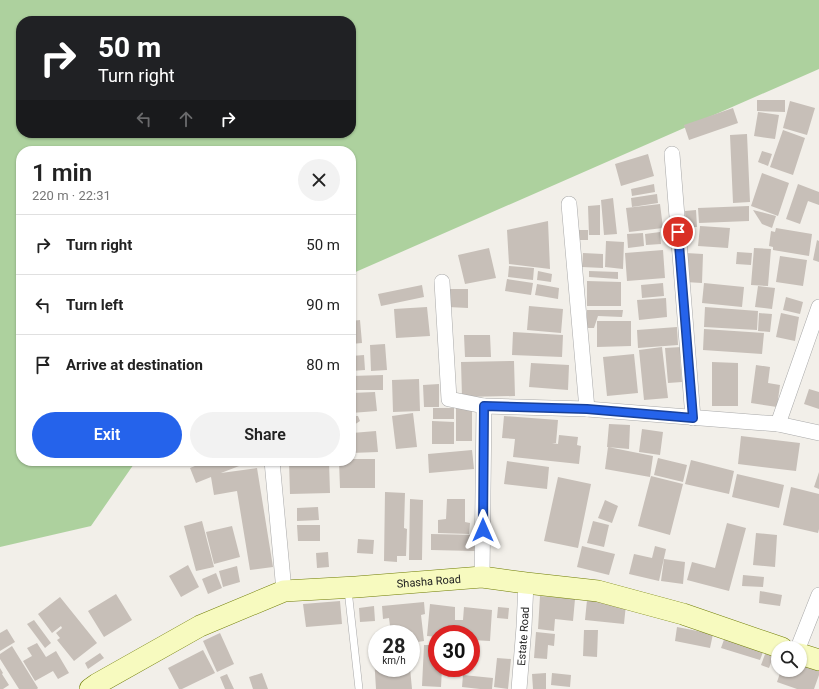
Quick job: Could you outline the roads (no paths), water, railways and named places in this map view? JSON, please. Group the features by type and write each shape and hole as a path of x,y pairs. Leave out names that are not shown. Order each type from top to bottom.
{"street":[{"path":"672,154 693,418"},
{"path":"569,204 587,409"},
{"path":"442,282 449,399 484,406 587,409 778,424 819,432"},
{"path":"778,424 819,307"},
{"path":"482,576 484,406"},
{"path":"272,466 284,592"},
{"name":"Shasha Road","path":"90,689 200,626 284,592 482,576 526,583 598,591 683,614 771,644"},
{"name":"Estate Road","path":"519,689 526,583"},
{"path":"801,641 819,595"},
{"path":"807,656 819,660"}],"lane":[{"path":"347,588 359,689"}]}
